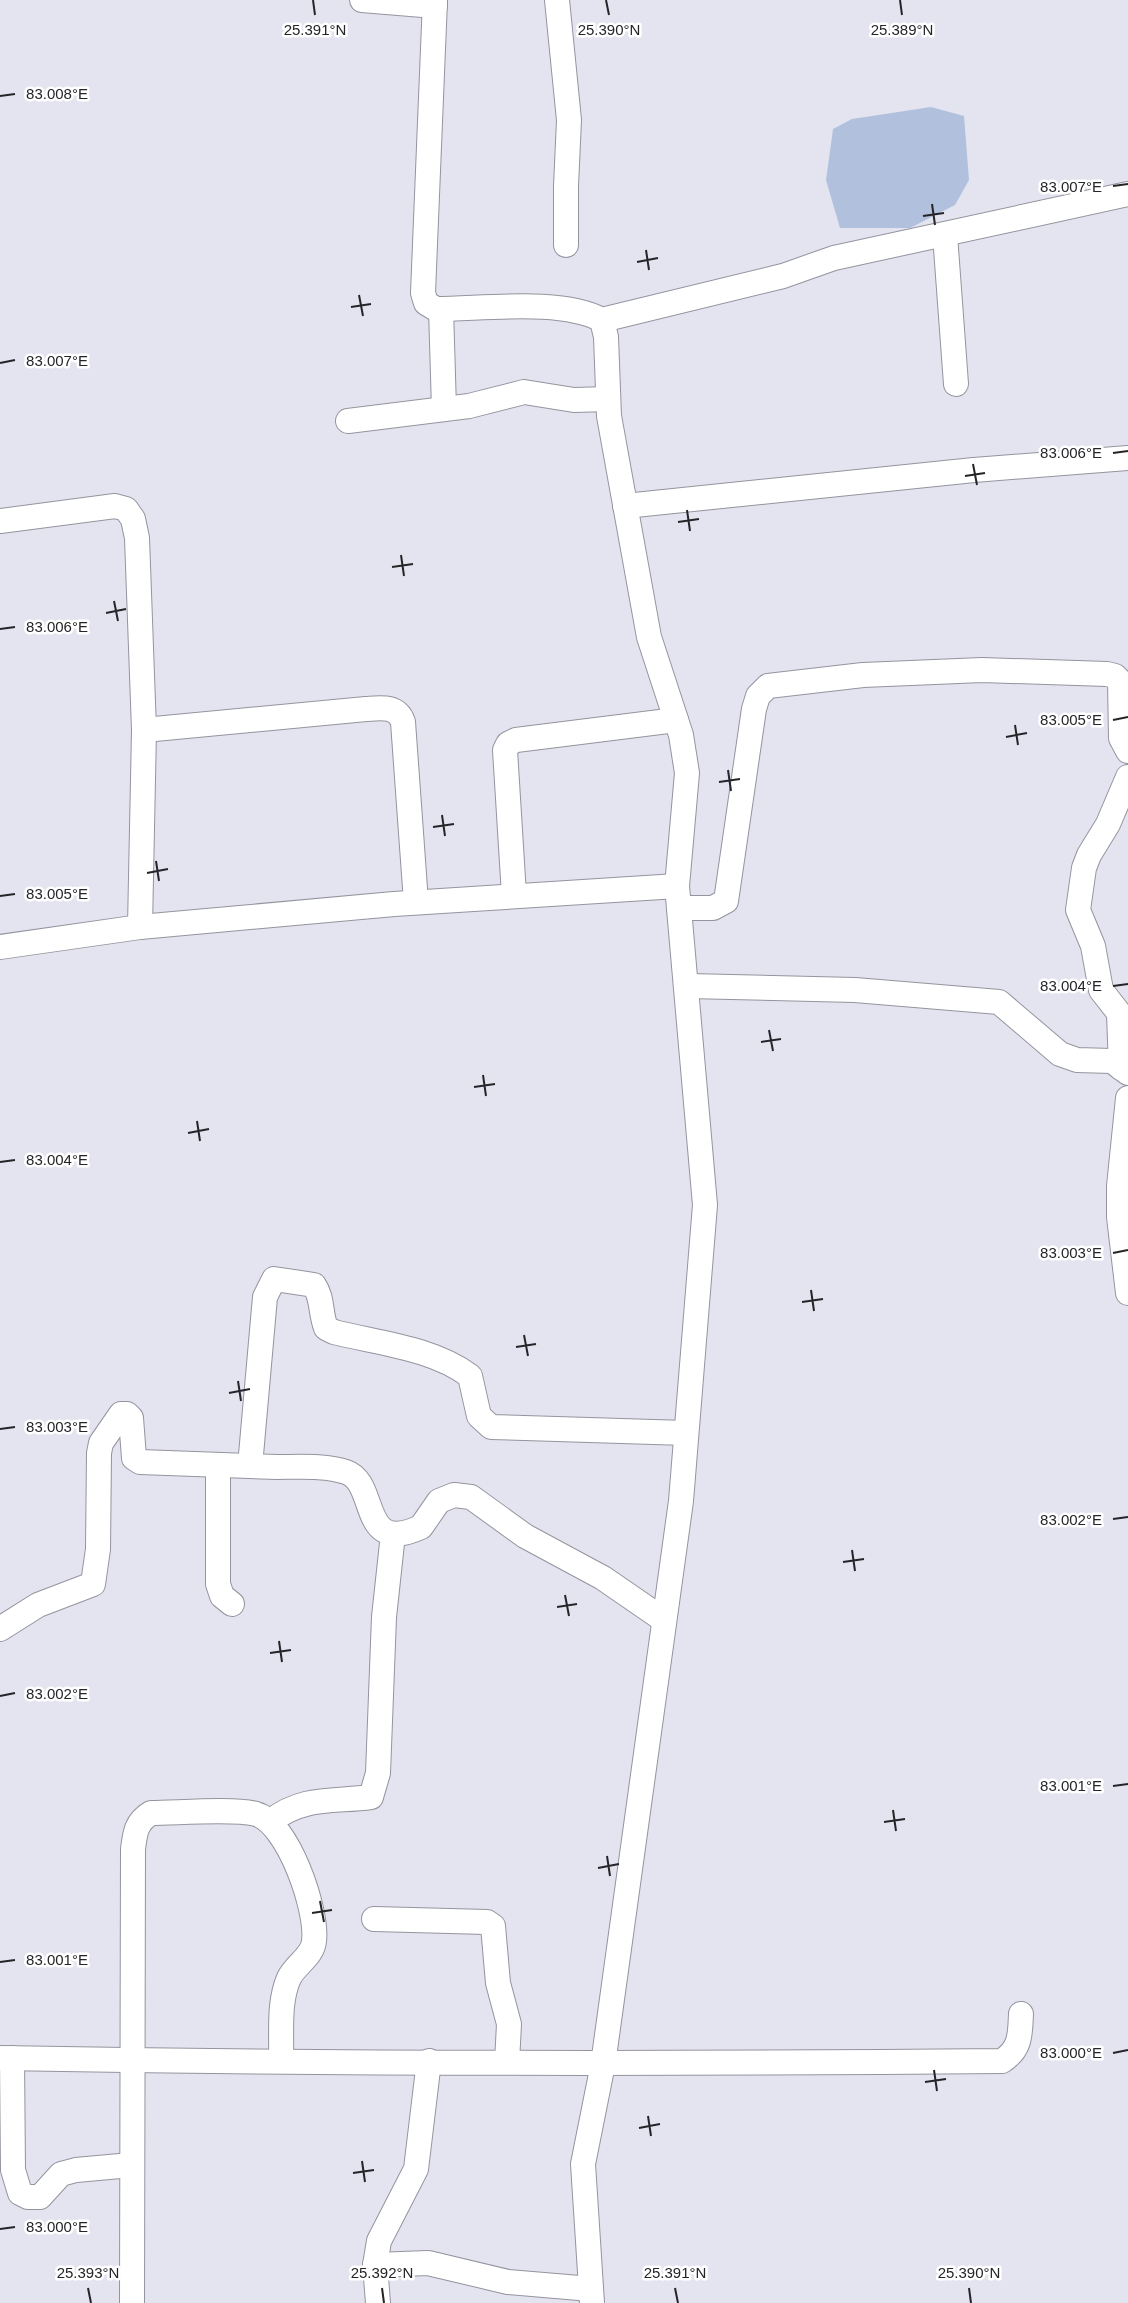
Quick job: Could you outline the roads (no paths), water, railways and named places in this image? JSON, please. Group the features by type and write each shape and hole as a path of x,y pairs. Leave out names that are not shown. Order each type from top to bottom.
{"street":[{"path":"362,0 435,3 423,293 426,303 436,309 560,308 592,315 602,320 783,276 834,258 1128,194"},
{"path":"557,0 569,120 566,245"},
{"path":"945,235 956,384"},
{"path":"441,309 444,409"},
{"path":"375,2265 428,2263 508,2282 591,2296 583,2163 603,2064 681,1501 705,1205 688,986 678,897 687,773 676,720 649,637 608,399 606,337 602,320"},
{"path":"348,421 444,409 524,392 574,400 608,399"},
{"path":"625,507 974,470 1128,458"},
{"path":"0,521 115,506 126,509 133,519 137,538 144,730 140,927"},
{"path":"0,947 140,927 514,895 678,897 713,908 722,906 726,901 754,709 758,696 768,686 863,675 982,670 1107,674 1115,676 1120,681 1120,738 1128,751"},
{"path":"144,730 366,709 394,710 401,715 403,722 416,902"},
{"path":"514,895 505,750 508,744 516,740 676,720"},
{"path":"1125,1070 1119,1013 1101,990 1093,946 1078,910 1084,868 1128,777"},
{"path":"688,986 855,990 999,1002 1060,1054 1077,1060 1112,1061 1125,1070"},
{"path":"1128,1098 1126,1156 1119,1186 1119,1217 1128,1293"},
{"path":"250,1466 265,1297 274,1279 314,1285 321,1294 321,1317 326,1328 334,1332 414,1352 459,1367 470,1376 479,1416 491,1427 687,1433"},
{"path":"0,1629 38,1605 93,1584 98,1549 99,1453 101,1443 121,1414 127,1413 131,1418 131,1449 134,1458 140,1462 346,1472 357,1481 377,1523 385,1532 393,1534 420,1527 439,1501 454,1495 471,1497 525,1536 603,1578 664,1620"},
{"path":"218,1465 218,1584 222,1596 232,1604"},
{"path":"271,1821 287,1809 299,1804 371,1797 375,1792 378,1773 384,1617 393,1534"},
{"path":"132,2303 131,2061 134,1850 135,1830 141,1819 151,1813 253,1813 271,1821 304,1880 309,1895 315,1940 313,1949 294,1969 286,1986 281,2060"},
{"path":"374,1919 487,1922 493,1926 496,1972 509,2024 507,2062"},
{"path":"131,2165 76,2170 61,2174 40,2197 28,2197 20,2193 13,2170 6,2058 603,2064 1002,2061 1016,2050 1020,2040 1021,2014"},
{"path":"378,2303 375,2265 379,2241 416,2169 429,2061"}],"water":[{"path":"931,107 964,116 969,180 955,205 910,228 840,228 826,180 833,129 852,119"}]}
